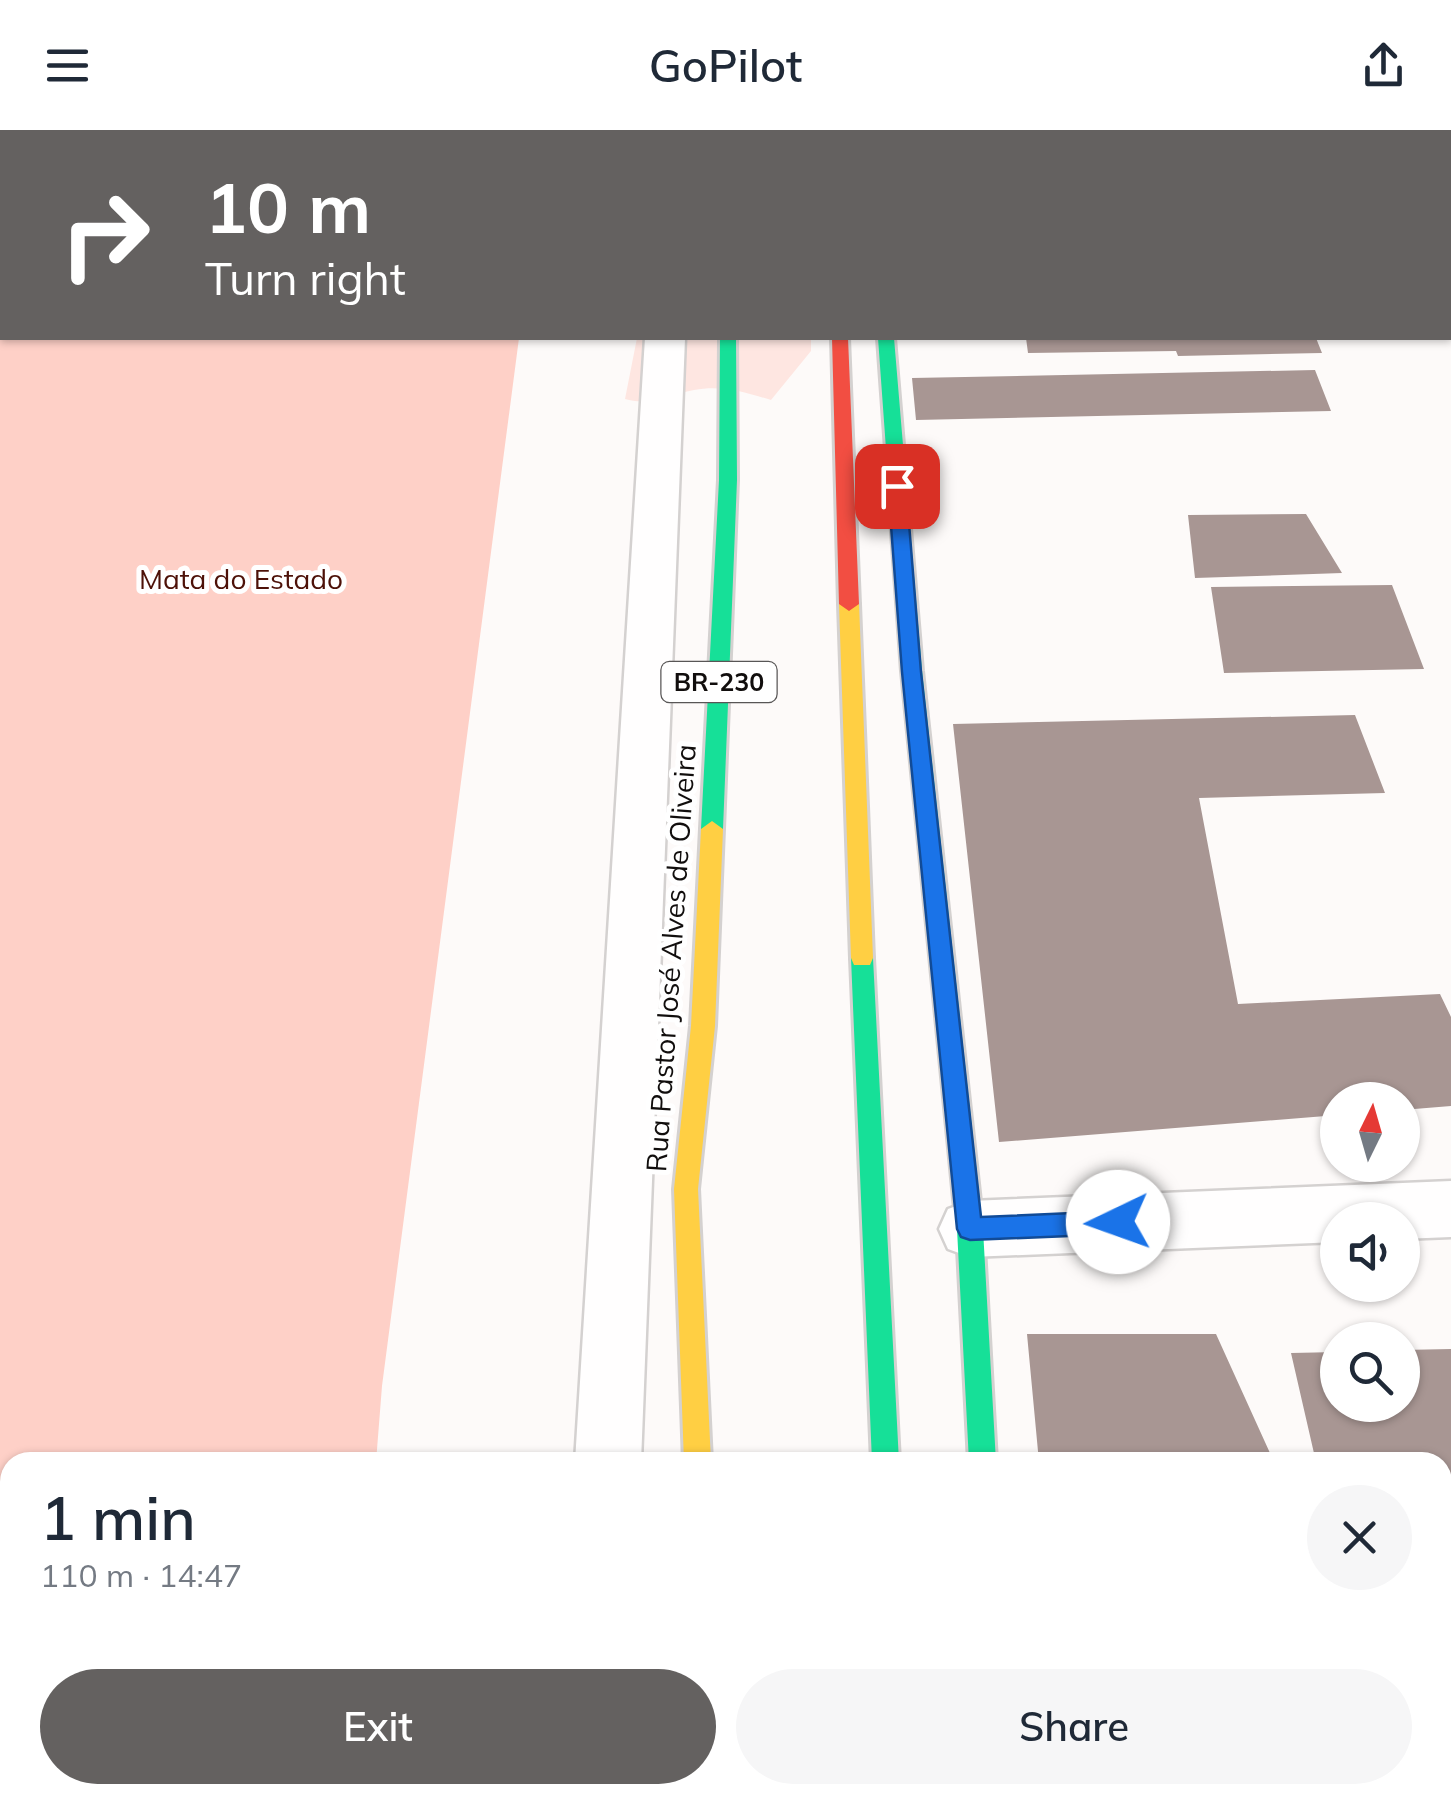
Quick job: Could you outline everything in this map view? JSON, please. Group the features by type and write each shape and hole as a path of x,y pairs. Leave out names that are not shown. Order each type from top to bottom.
{"main road":[{"name":"Rua Pastor José Alves de Oliveira","path":"697,1452 686,1190 703,1026 728,480 728,340"},
{"path":"840,340 866,1056 886,1452"},
{"path":"886,340 912,672 970,1229 982,1452"}],"street":[{"path":"609,1452 666,340"},
{"path":"970,1229 1451,1208"}],"shaded area":[{"path":"637,340 811,340 811,351 771,400 714,388 651,401 625,399"}],"green space":[{"name":"Mata do Estado","path":"0,340 519,340 382,1386 377,1452 0,1452"}],"building":[{"path":"1026,340 1317,340 1322,353 1178,356 1176,351 1028,353"},
{"path":"1315,370 1331,411 916,420 912,378"},
{"path":"1306,514 1342,573 1195,578 1188,515"},
{"path":"1392,585 1424,669 1224,673 1211,587"},
{"path":"1355,715 1385,793 1199,798 1238,1004 1440,994 1451,1017 1451,1106 1420,1109 1420,1082 1320,1082 1320,1116 999,1142 953,724"},
{"path":"1027,1334 1216,1334 1269,1452 1038,1452"},
{"path":"1451,1349 1451,1452 1314,1452 1291,1353 1320,1352 1320,1422 1420,1422 1420,1350"}],"traffic: fast":[{"path":"712,829 728,480 728,340"},
{"path":"886,340 912,671 970,1229 982,1452"},
{"path":"862,958 886,1452"}],"traffic: slow":[{"path":"849,604 862,958"},
{"path":"697,1452 686,1189 703,1026 712,829"}],"traffic: jam":[{"path":"840,340 849,604"}],"route":[{"path":"897,486 912,672 970,1229 1118,1222"}]}
